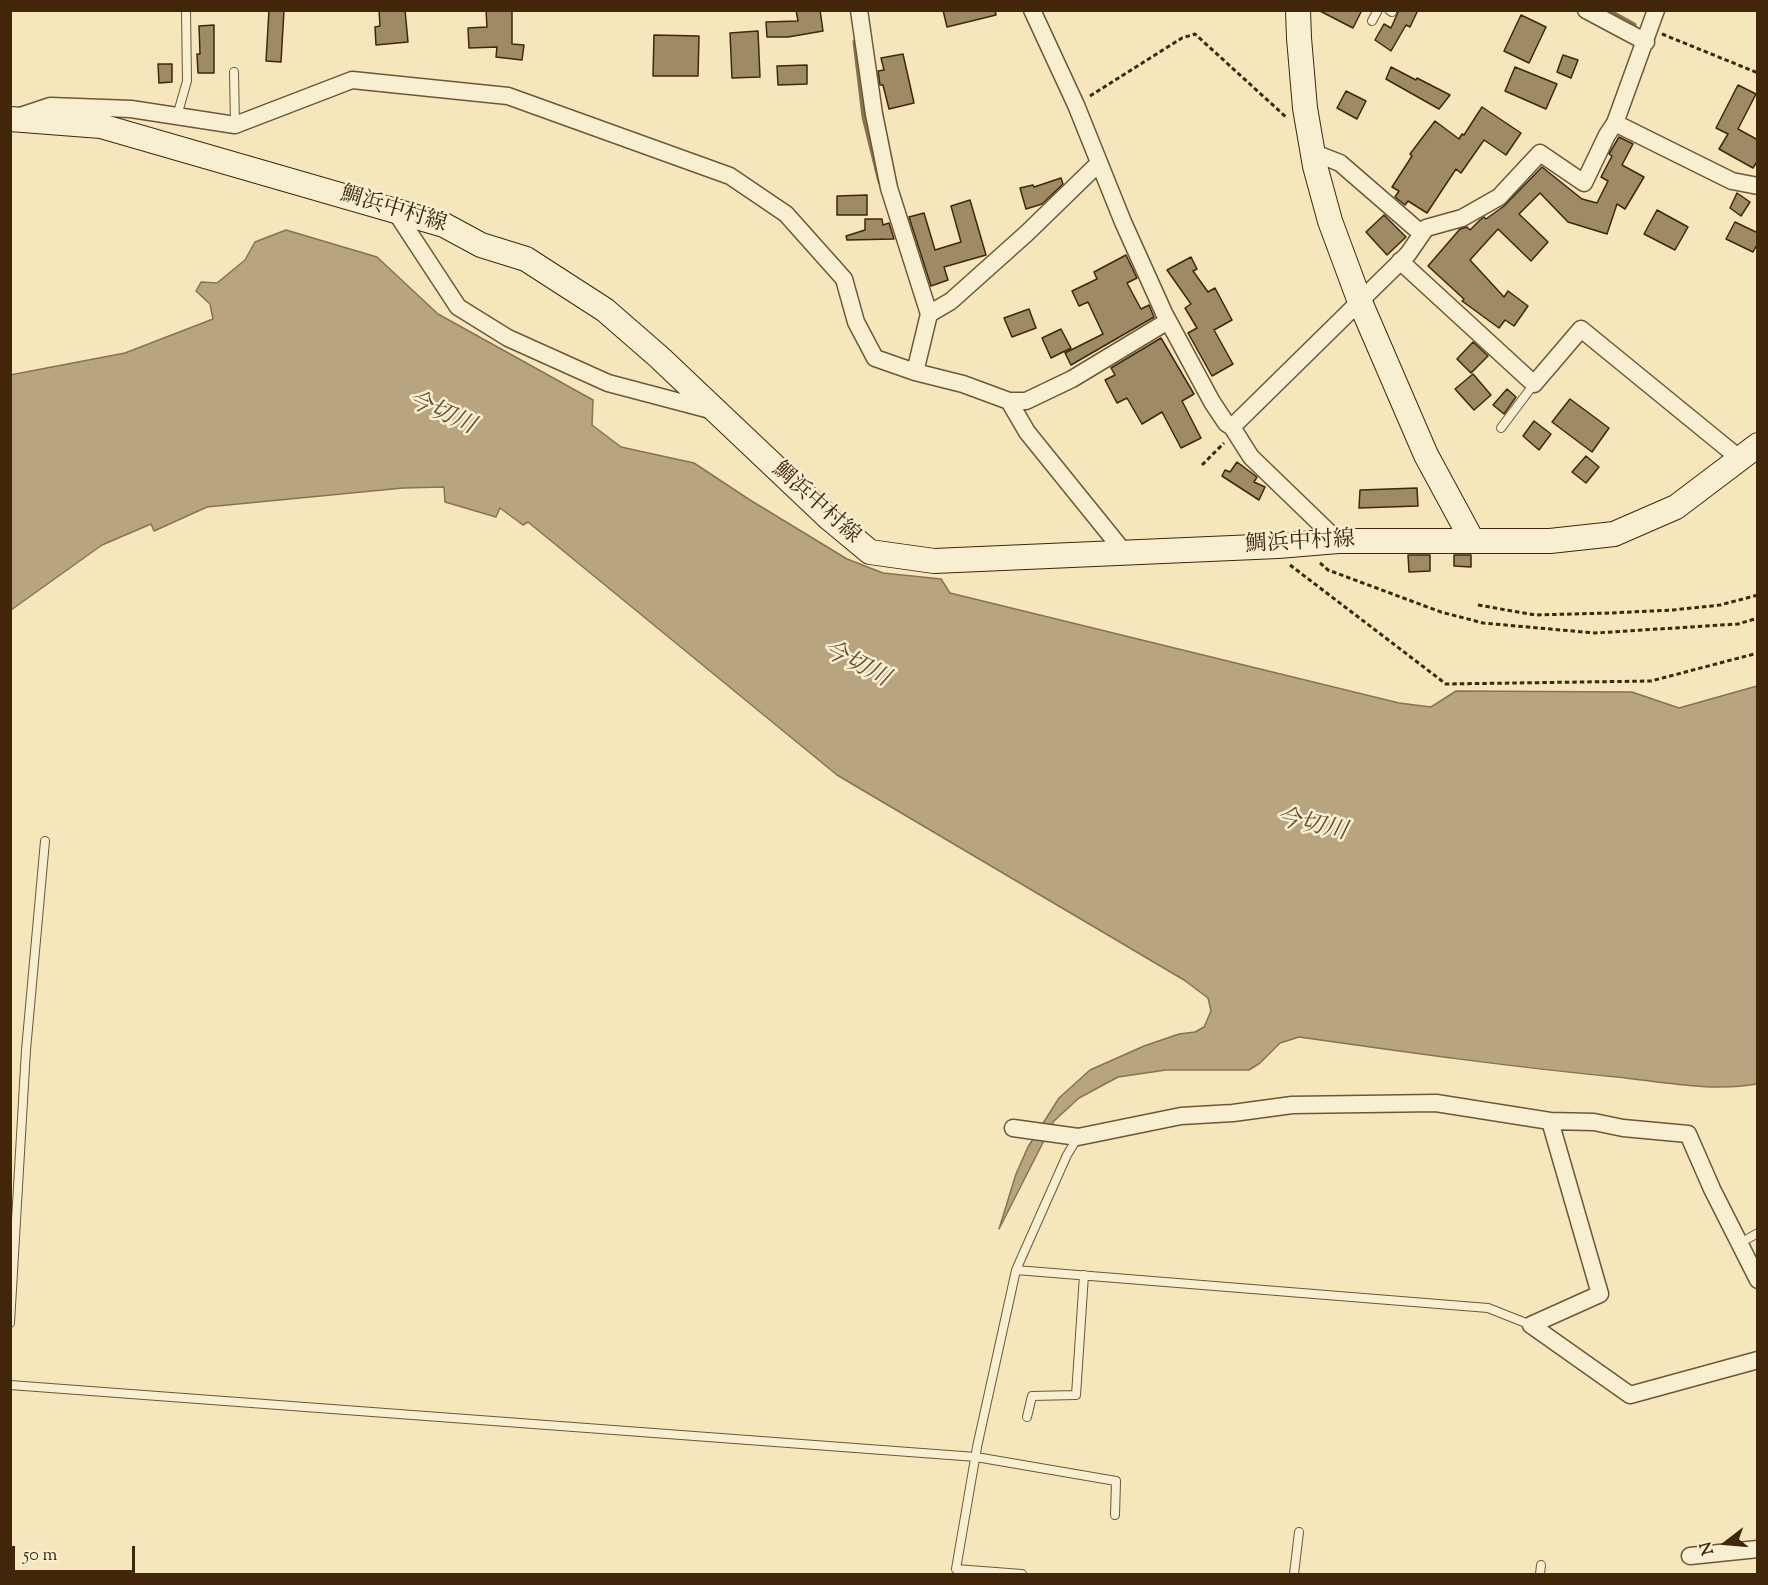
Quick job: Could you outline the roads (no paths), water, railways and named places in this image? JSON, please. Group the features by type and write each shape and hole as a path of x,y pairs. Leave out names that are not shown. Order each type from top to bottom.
{"main road":[{"path":"1298,10 1305,108 1311,146 1330,220 1360,302 1426,455 1472,540"},
{"name":"鯛浜中村線","path":"10,119 101,126 444,225 481,244 526,259 604,310 659,357 829,518 870,552 934,561 1338,541 1550,541 1614,534 1676,507 1748,451"}],"street":[{"path":"860,10 874,114 889,188 929,314 915,372"},
{"path":"1032,10 1076,105 1123,222 1168,321 1212,402 1251,457 1338,541"},
{"path":"1586,10 1648,35"},
{"path":"1234,430 1400,261 1426,228 1462,218 1499,197 1540,153 1584,183 1606,135 1615,123 1656,10"},
{"path":"10,119 50,106 130,109 235,125 352,80 508,96 730,176 786,214 844,279 856,322 874,358 915,372 963,384 1009,401 1026,402 1063,383 1168,321"},
{"path":"1615,123 1732,181 1758,186"},
{"path":"1311,146 1340,164 1422,234"},
{"path":"929,314 951,301 1027,233 1099,163"},
{"path":"395,211 458,307 508,338 608,383 715,411"},
{"path":"1400,261 1534,384 1581,329 1748,451"},
{"path":"1009,401 1027,432 1124,552"},
{"path":"1013,1128 1078,1137 1182,1116 1233,1113 1292,1105 1436,1103 1550,1121 1594,1122 1623,1128 1688,1134 1712,1189 1758,1280"},
{"path":"1531,1325 1600,1294 1550,1121"},
{"path":"1531,1325 1630,1395 1758,1360"},
{"path":"1690,1556 1758,1549"}],"lane":[{"path":"177,116 187,81 186,10"},
{"path":"1372,21 1378,10"},
{"path":"234,72 235,125"},
{"path":"1501,428 1534,384"},
{"path":"10,1323 26,1050 45,841"},
{"path":"1022,1575 956,1572 976,1457 1016,1270 1066,1155 1078,1137"},
{"path":"1740,1244 1758,1233"},
{"path":"1016,1270 1488,1308 1531,1325"},
{"path":"1027,1417 1032,1396 1076,1395 1084,1275"},
{"path":"10,1385 976,1457 1116,1481 1115,1515"},
{"path":"1294,1575 1299,1532"},
{"path":"1540,1575 1541,1565"}],"water":[{"name":"今切川","path":"286,230 377,257 438,314 593,400 592,425 621,447 694,463 847,559 883,573 941,579 950,593 1399,703 1431,707 1456,691 1632,692 1679,708 1757,686 1757,1084 1723,1087 1687,1085 1498,1064 1299,1037 1280,1043 1260,1063 1249,1070 1166,1070 1118,1077 1079,1098 1054,1121 999,1229 1016,1174 1028,1147 1059,1098 1090,1070 1144,1046 1179,1034 1195,1032 1204,1027 1211,1011 1208,998 1184,980 837,775 528,522 523,525 500,508 496,517 445,502 444,487 403,488 207,507 154,531 151,524 102,545 11,610 10,375 125,353 213,319 210,304 196,291 201,282 217,283 245,260 255,242"}],"waterway":[{"path":"1607,10 1634,25"},
{"path":"855,42 864,117 880,182"}]}
